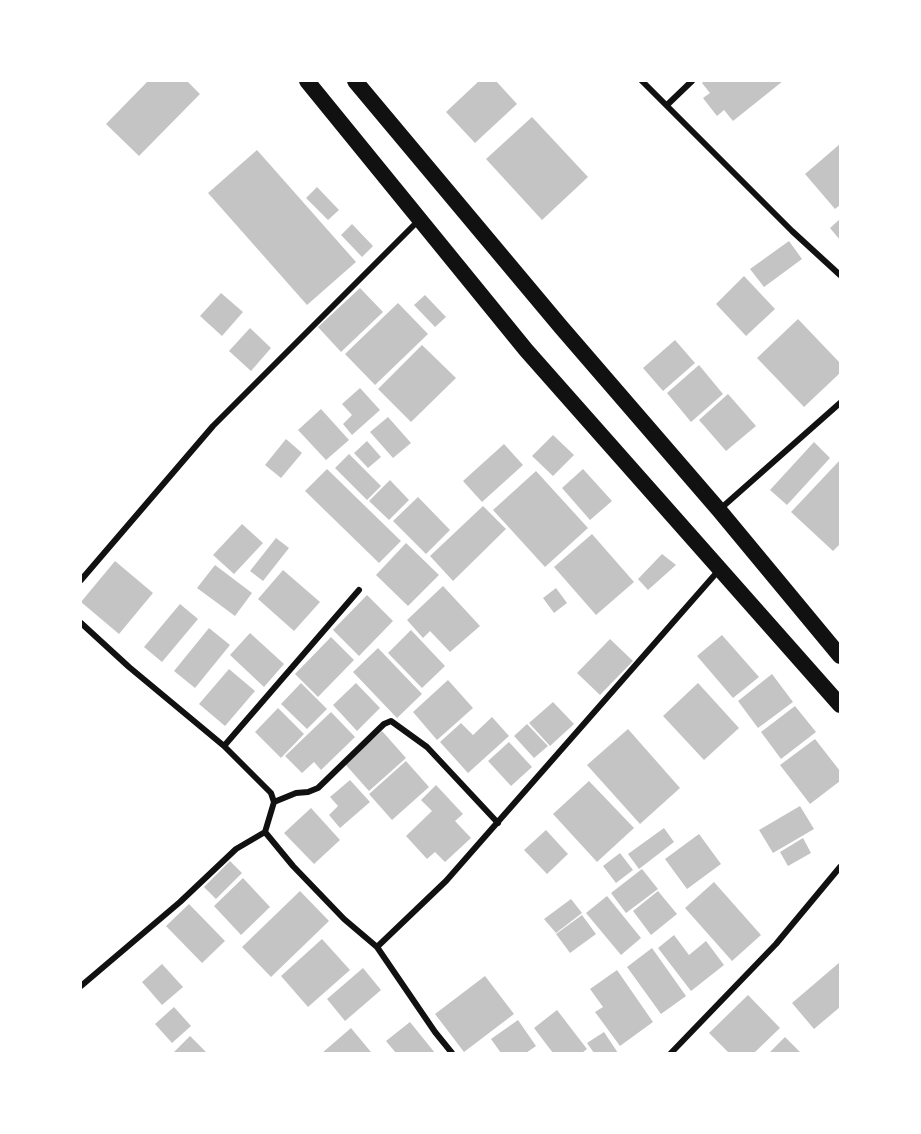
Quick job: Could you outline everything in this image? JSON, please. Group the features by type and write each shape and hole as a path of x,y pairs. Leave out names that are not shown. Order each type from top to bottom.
{"highway":[{"path":"307,81 526,350 840,705"},
{"path":"355,81 840,656"}],"street":[{"path":"642,81 792,231 840,275"},
{"path":"667,105 692,81"},
{"path":"81,580 213,426 420,219"},
{"path":"719,510 840,403"},
{"path":"377,947 446,881 720,568"},
{"path":"224,746 359,590"},
{"path":"81,623 129,668 224,746 271,793 274,802 265,832 236,849 180,902 81,986"},
{"path":"274,802 296,793 318,788 384,724 391,721 427,747 498,823"},
{"path":"265,832 344,919 377,947 452,1053"},
{"path":"673,1052 776,944 840,867"}],"building":[{"path":"148,81 187,81 200,94 139,156 106,124"},
{"path":"479,81 496,81 517,104 475,143 446,112"},
{"path":"704,81 783,81 733,121 724,110 717,116 703,98 710,93 702,83"},
{"path":"532,117 588,177 542,220 486,159"},
{"path":"840,144 840,205 835,209 805,174"},
{"path":"257,150 356,262 307,305 208,193"},
{"path":"317,187 339,210 328,220 306,198"},
{"path":"840,219 840,240 830,228"},
{"path":"352,224 373,246 362,257 341,235"},
{"path":"789,241 802,259 764,287 750,269"},
{"path":"744,276 775,309 746,336 716,304"},
{"path":"360,288 383,312 341,352 318,327"},
{"path":"221,293 243,312 222,336 200,316"},
{"path":"425,295 446,317 435,327 414,305"},
{"path":"398,303 428,334 375,385 345,354"},
{"path":"798,319 840,363 840,373 804,407 757,358"},
{"path":"250,328 271,348 251,371 229,351"},
{"path":"675,340 695,363 663,391 643,368"},
{"path":"422,345 456,378 411,422 378,389"},
{"path":"699,365 723,394 691,422 667,393"},
{"path":"360,388 380,410 352,435 343,424 352,415 342,404"},
{"path":"728,394 756,426 726,451 699,420"},
{"path":"321,409 349,440 326,460 298,430"},
{"path":"388,417 411,443 393,458 370,432"},
{"path":"553,435 574,455 553,476 532,456"},
{"path":"286,439 302,453 281,478 265,465"},
{"path":"367,441 381,457 368,468 354,453"},
{"path":"814,442 830,458 787,505 770,490"},
{"path":"504,444 523,465 482,502 463,481"},
{"path":"349,454 381,486 367,500 335,468"},
{"path":"840,460 840,544 833,551 791,512"},
{"path":"327,469 401,541 379,563 305,491"},
{"path":"583,469 612,501 590,520 562,488"},
{"path":"536,471 588,528 545,567 493,510"},
{"path":"390,480 409,500 389,520 369,501"},
{"path":"418,497 450,530 426,554 393,521"},
{"path":"483,506 506,529 453,581 430,556"},
{"path":"242,524 263,543 234,574 213,555"},
{"path":"592,534 634,582 596,615 554,567"},
{"path":"276,538 289,548 263,581 250,571"},
{"path":"406,543 439,575 408,606 376,575"},
{"path":"662,554 676,565 648,590 638,579"},
{"path":"115,561 153,593 119,634 81,602"},
{"path":"215,565 252,593 235,616 197,588"},
{"path":"283,570 320,602 294,631 258,599"},
{"path":"443,586 480,626 450,652 430,631 423,638 407,620"},
{"path":"556,588 567,603 554,613 543,598"},
{"path":"367,595 393,621 359,656 333,630"},
{"path":"180,604 198,619 162,662 144,647"},
{"path":"209,628 230,645 195,688 174,671"},
{"path":"411,630 445,666 422,688 388,653"},
{"path":"250,633 284,664 264,687 230,655"},
{"path":"722,635 759,677 733,698 697,656"},
{"path":"331,637 354,660 318,697 295,674"},
{"path":"610,639 633,661 600,695 577,673"},
{"path":"378,648 422,694 397,718 353,672"},
{"path":"229,669 255,691 225,726 199,704"},
{"path":"772,674 793,702 758,728 738,701"},
{"path":"448,680 473,708 437,740 413,712"},
{"path":"301,683 327,709 307,729 281,704"},
{"path":"356,683 380,708 357,731 333,705"},
{"path":"698,683 739,728 704,760 663,716"},
{"path":"553,702 574,724 550,746 529,723"},
{"path":"795,706 816,732 781,759 761,732"},
{"path":"278,708 304,734 281,758 255,732"},
{"path":"331,712 355,737 321,770 314,762 302,773 285,756"},
{"path":"492,717 509,736 468,773 440,742 461,723 473,735"},
{"path":"527,724 548,746 534,758 514,736"},
{"path":"628,729 680,788 640,824 587,765"},
{"path":"382,731 406,758 369,791 345,764"},
{"path":"815,739 840,771 840,781 810,804 780,765"},
{"path":"509,742 532,767 511,786 488,761"},
{"path":"406,761 429,787 392,820 369,794"},
{"path":"350,780 370,802 340,828 329,815 338,806 330,797"},
{"path":"589,781 634,828 597,862 553,814"},
{"path":"436,785 463,814 455,821 471,838 445,862 435,852 427,859 406,836 432,811 421,800"},
{"path":"800,806 814,829 773,853 759,830"},
{"path":"311,808 340,840 314,864 284,833"},
{"path":"664,828 674,842 639,869 628,854"},
{"path":"546,830 568,854 547,874 524,850"},
{"path":"699,834 721,864 687,889 665,859"},
{"path":"803,838 811,853 788,866 780,852"},
{"path":"620,853 633,870 616,883 603,866"},
{"path":"230,861 242,873 216,899 204,887"},
{"path":"642,869 658,889 626,913 611,893"},
{"path":"243,878 270,907 241,935 214,906"},
{"path":"714,882 761,935 732,961 685,908"},
{"path":"300,891 329,921 271,977 242,947"},
{"path":"658,891 677,914 651,935 633,911"},
{"path":"607,896 641,938 621,955 586,913"},
{"path":"571,899 582,913 556,933 544,919"},
{"path":"189,904 225,941 202,963 166,926"},
{"path":"582,915 596,934 570,953 556,934"},
{"path":"674,935 689,955 706,941 724,965 691,991 658,948"},
{"path":"322,939 350,970 308,1007 281,976"},
{"path":"652,948 686,996 661,1014 627,967"},
{"path":"840,962 840,1007 814,1029 792,1003"},
{"path":"162,964 183,987 162,1005 142,982"},
{"path":"363,968 381,990 345,1021 327,999"},
{"path":"617,970 653,1022 620,1046 595,1012 603,1007 590,989"},
{"path":"485,976 514,1014 464,1052 435,1014"},
{"path":"748,995 780,1028 754,1053 729,1053 709,1033"},
{"path":"174,1007 191,1026 172,1043 155,1024"},
{"path":"557,1010 587,1049 582,1053 553,1053 534,1028"},
{"path":"518,1020 536,1046 526,1053 501,1053 491,1039"},
{"path":"410,1022 435,1053 396,1053 386,1041"},
{"path":"351,1028 371,1052 322,1053"},
{"path":"604,1032 618,1053 594,1053 587,1043"},
{"path":"190,1036 207,1053 173,1053"},
{"path":"785,1037 801,1053 769,1053"}]}
